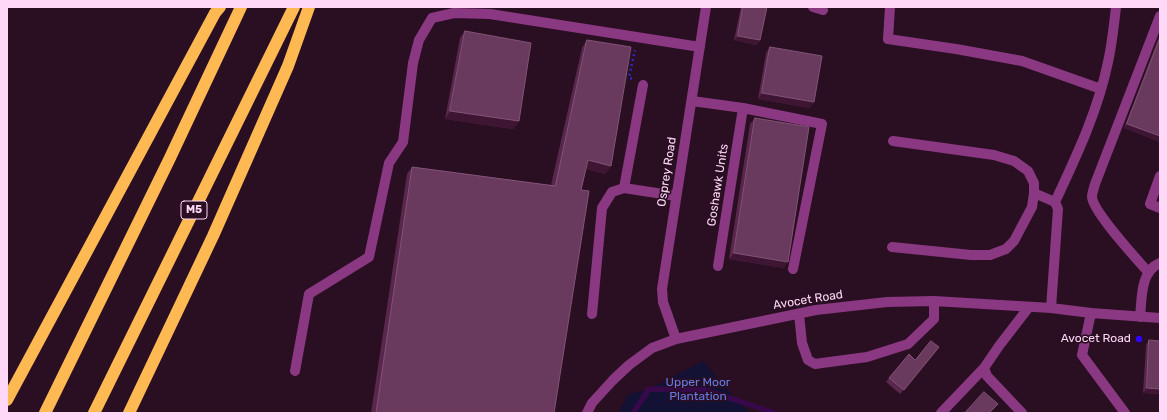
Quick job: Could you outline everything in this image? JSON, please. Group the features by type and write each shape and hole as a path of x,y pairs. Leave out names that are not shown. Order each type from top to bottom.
{"highway":[{"path":"7,400 215,13 220,7"},
{"path":"45,413 169,160 241,7"},
{"name":"M5","path":"94,413 294,7"},
{"name":"M5","path":"129,413 216,229 288,66 309,7"}],"street":[{"name":"Osprey Road","path":"676,339 665,309 662,289 706,7"},
{"path":"890,7 888,39 1022,61 1101,89"},
{"path":"1055,202 1081,147 1101,89 1108,62 1116,7"},
{"path":"295,371 309,294 369,257 389,163 403,142 413,62 419,40 432,18 454,13 490,14 700,47"},
{"path":"1148,272 1120,241 1097,208 1092,197 1095,184 1160,16"},
{"path":"624,188 643,85"},
{"path":"692,101 743,108 822,124 793,269"},
{"name":"Goshawk Units","path":"718,266 743,108"},
{"path":"892,247 971,255 990,255 1006,249 1014,241 1032,207 1034,193 1034,182 1028,171 1014,162 994,155 893,141"},
{"path":"1160,176 1150,204 1160,208"},
{"path":"592,314 602,208 612,192 624,188 676,196"},
{"path":"1034,193 1055,202 1058,209 1051,308"},
{"path":"1140,317 1144,280 1148,272 1160,263"},
{"path":"799,314 802,343 808,360 815,364 867,357 908,344 934,319 934,301"},
{"name":"Avocet Road","path":"587,413 592,402 628,365 652,348 676,339 816,310 887,302 934,301 1051,308 1091,313 1160,318"},
{"path":"941,413 984,368 1029,307"},
{"path":"1091,313 1082,355 1125,413"},
{"path":"984,368 987,376 1022,413"}],"path":[{"path":"638,37 629,77 643,85"}],"green space":[{"name":"Upper Moor Plantation","path":"703,361 738,402 750,413 618,413 629,394 649,389"}],"building":[{"path":"743,7 767,7 760,40 738,36"},
{"path":"465,31 531,43 519,121 450,111"},
{"path":"1160,38 1160,136 1127,124"},
{"path":"587,40 631,47 611,166 588,160 581,190 589,191 554,413 376,413 412,167 555,186"},
{"path":"770,47 822,56 814,102 762,93"},
{"path":"755,118 809,127 788,262 734,253"},
{"path":"1149,340 1160,341 1160,389 1147,388"},
{"path":"931,341 939,347 904,390 889,378 909,354 915,360"},
{"path":"984,392 998,404 989,413 965,413"}],"waterway":[{"path":"633,413 649,389 705,390 775,413"}],"place":[{"name":"Avocet Road","path":"1139,339"}]}
